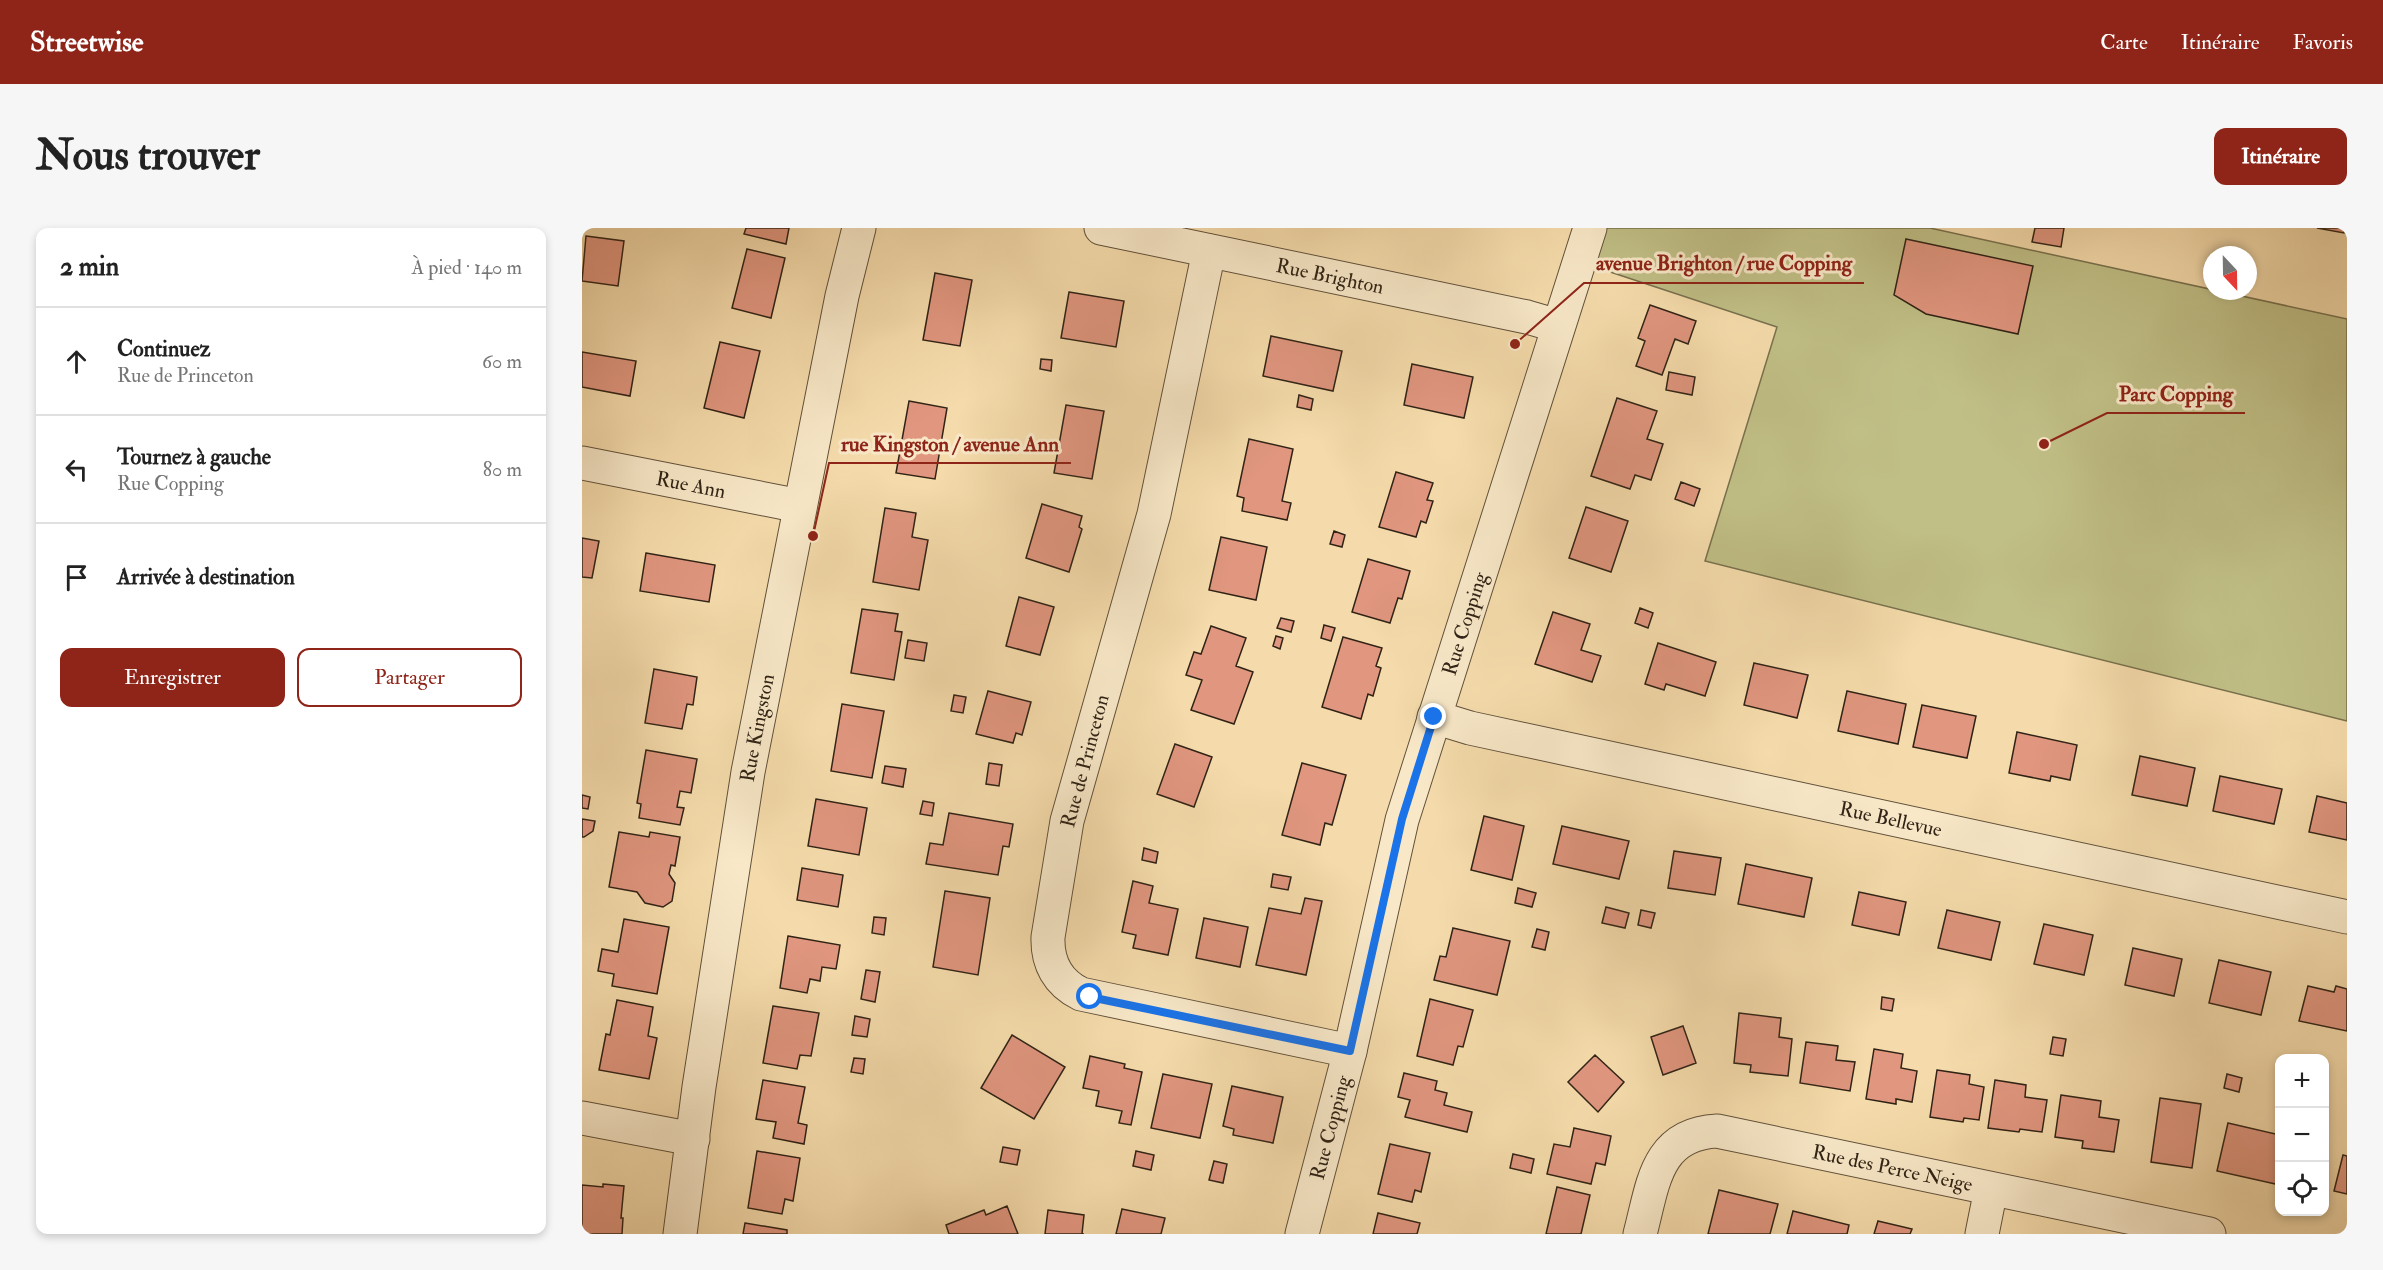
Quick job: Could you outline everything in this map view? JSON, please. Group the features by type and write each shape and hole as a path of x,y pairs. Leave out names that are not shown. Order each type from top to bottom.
{"street":[{"name":"Rue Kingston","path":"680,1234 699,1087 748,772 845,285 859,228"},
{"name":"Rue Brighton","path":"1101,228 1527,317 1558,326"},
{"name":"Rue Copping","path":"1302,1234 1350,1051 1397,839 1590,228"},
{"name":"Rue de Princeton","path":"1209,251 1154,514 1067,821 1048,937 1049,955 1051,964 1060,979 1081,994 1350,1051"},
{"name":"Rue Ann","path":"582,463 800,506"},
{"name":"Rue Bellevue","path":"1434,717 1470,728 2347,917"},
{"path":"582,1118 693,1139"},
{"name":"Rue des Perce Neige","path":"1640,1234 1655,1176 1664,1158 1678,1142 1696,1133 1707,1131 1727,1132 2209,1234"},
{"path":"1982,1234 1990,1189"}],"shaded area":[{"path":"1605,228 1930,228 2203,288 2203,300 2257,299 2347,319 2347,721 1705,561 1777,327 1592,266"}],"building":[{"path":"746,228 789,228 786,244 744,234"},
{"path":"2035,228 2064,228 2061,247 2032,242"},
{"path":"2317,228 2345,228 2344,233"},
{"path":"586,236 624,241 618,286 582,281"},
{"path":"1906,239 2033,266 2018,334 1926,314 1894,295"},
{"path":"747,249 785,258 771,318 732,308"},
{"path":"935,273 972,280 960,346 923,340"},
{"path":"1069,292 1124,301 1116,347 1061,338"},
{"path":"1650,305 1696,321 1688,344 1675,339 1662,375 1636,366 1645,341 1638,338"},
{"path":"1271,336 1342,351 1333,391 1263,376"},
{"path":"720,342 760,351 744,418 704,408"},
{"path":"582,352 636,361 630,396 582,387"},
{"path":"1041,359 1052,360 1051,371 1040,369"},
{"path":"1412,364 1473,377 1464,418 1404,405"},
{"path":"1669,372 1695,377 1692,395 1666,390"},
{"path":"1299,395 1313,399 1311,410 1297,407"},
{"path":"1617,398 1657,411 1647,439 1663,444 1651,480 1635,475 1630,489 1591,476"},
{"path":"909,401 947,408 935,479 896,473"},
{"path":"1066,405 1104,411 1092,479 1054,473"},
{"path":"1249,439 1293,449 1282,501 1291,503 1287,520 1242,511 1244,498 1237,496"},
{"path":"1396,472 1433,483 1427,500 1433,501 1426,523 1421,521 1416,537 1379,527"},
{"path":"1681,482 1700,489 1694,506 1675,499"},
{"path":"1042,504 1082,516 1079,527 1082,529 1069,572 1026,558"},
{"path":"1586,507 1628,521 1611,572 1569,558"},
{"path":"885,508 916,513 912,537 928,540 919,590 873,582"},
{"path":"1334,531 1345,535 1342,547 1330,544"},
{"path":"1221,537 1267,547 1256,600 1209,590"},
{"path":"582,538 599,541 592,578 582,577"},
{"path":"646,553 715,565 709,602 640,591"},
{"path":"1368,559 1410,571 1402,599 1398,598 1390,623 1352,612"},
{"path":"1019,597 1054,607 1040,655 1006,646"},
{"path":"1640,608 1653,613 1648,628 1635,623"},
{"path":"862,609 898,614 895,631 902,632 894,680 851,673"},
{"path":"1553,612 1590,624 1581,650 1601,656 1592,682 1535,664"},
{"path":"1281,618 1294,621 1291,632 1277,628"},
{"path":"1324,625 1335,628 1331,641 1321,638"},
{"path":"1211,626 1246,638 1236,666 1253,672 1234,724 1191,710 1202,680 1186,675 1194,652 1201,654"},
{"path":"1276,636 1283,638 1280,649 1273,646"},
{"path":"1343,637 1382,648 1376,666 1381,668 1373,696 1368,694 1361,719 1322,707"},
{"path":"908,640 927,643 924,661 905,658"},
{"path":"1658,643 1716,662 1705,696 1666,684 1664,690 1645,684"},
{"path":"1754,663 1808,675 1797,718 1744,705"},
{"path":"654,669 697,677 693,705 687,704 682,729 645,723"},
{"path":"988,691 1031,702 1022,735 1016,733 1013,743 976,734"},
{"path":"1847,691 1906,704 1898,744 1838,731"},
{"path":"954,695 966,697 963,713 951,711"},
{"path":"842,704 884,711 872,778 831,771"},
{"path":"1922,705 1976,716 1967,758 1913,747"},
{"path":"2017,732 2077,745 2070,780 2051,776 2050,781 2009,773"},
{"path":"1175,744 1212,757 1194,807 1157,794"},
{"path":"646,750 697,759 691,793 680,791 677,807 684,808 680,825 639,818 641,804 637,803"},
{"path":"2140,756 2195,768 2187,806 2132,795"},
{"path":"989,763 1002,765 999,786 986,784"},
{"path":"1302,763 1346,775 1332,825 1325,823 1320,845 1282,835"},
{"path":"885,766 906,769 903,787 882,783"},
{"path":"2220,776 2282,789 2274,824 2213,811"},
{"path":"582,795 590,797 588,809 582,808"},
{"path":"2317,796 2347,803 2347,840 2309,832"},
{"path":"816,799 867,808 859,855 808,846"},
{"path":"923,801 934,803 932,816 920,814"},
{"path":"949,813 1013,824 1009,847 1003,846 998,875 926,864 930,843 943,845"},
{"path":"1484,816 1524,826 1512,880 1471,870"},
{"path":"582,819 595,821 593,831 584,837 582,837"},
{"path":"1562,826 1629,841 1619,879 1553,864"},
{"path":"619,832 649,837 650,832 680,837 675,866 671,865 669,874 675,883 672,901 663,907 645,903 637,892 609,887"},
{"path":"1144,848 1158,852 1156,863 1142,860"},
{"path":"1674,851 1721,858 1715,895 1668,888"},
{"path":"1746,864 1812,878 1804,917 1738,904"},
{"path":"802,868 843,875 838,907 797,900"},
{"path":"1273,874 1291,877 1288,890 1271,887"},
{"path":"1133,881 1153,886 1149,903 1178,909 1168,955 1133,948 1136,935 1122,932"},
{"path":"1518,888 1536,893 1532,907 1515,903"},
{"path":"945,891 990,898 978,975 933,967"},
{"path":"1859,892 1906,902 1899,935 1852,925"},
{"path":"1305,898 1322,901 1306,975 1256,965 1269,908 1301,914"},
{"path":"1606,907 1629,913 1625,928 1602,923"},
{"path":"1641,910 1655,913 1651,928 1638,925"},
{"path":"1947,910 2000,922 1991,960 1938,948"},
{"path":"874,917 886,918 884,935 872,933"},
{"path":"1204,918 1248,927 1240,967 1196,958"},
{"path":"624,919 669,927 657,994 612,986 614,974 598,971 602,949 618,952"},
{"path":"2044,924 2093,935 2084,975 2034,964"},
{"path":"1453,928 1510,941 1497,995 1434,980 1440,956 1446,957"},
{"path":"1537,929 1549,932 1545,950 1532,947"},
{"path":"788,936 840,945 836,969 822,967 820,981 810,979 807,993 780,988"},
{"path":"2133,948 2182,959 2174,996 2125,985"},
{"path":"2219,960 2271,972 2261,1015 2209,1003"},
{"path":"866,970 880,972 875,1002 861,999"},
{"path":"2308,986 2334,992 2336,986 2347,989 2347,1031 2299,1021"},
{"path":"1882,997 1894,999 1892,1011 1881,1009"},
{"path":"1430,999 1473,1010 1463,1047 1458,1046 1453,1065 1417,1056"},
{"path":"617,1000 653,1007 648,1036 657,1038 649,1079 599,1070 606,1034 610,1035"},
{"path":"773,1006 819,1013 811,1056 800,1055 797,1069 763,1063"},
{"path":"1739,1013 1781,1018 1779,1037 1792,1039 1788,1076 1750,1072 1751,1065 1734,1063"},
{"path":"855,1016 870,1019 867,1037 852,1035"},
{"path":"1683,1026 1696,1063 1663,1075 1651,1037"},
{"path":"1012,1035 1065,1067 1034,1119 981,1088"},
{"path":"2053,1037 2066,1039 2063,1056 2050,1054"},
{"path":"1806,1042 1838,1046 1836,1060 1855,1062 1850,1091 1800,1083"},
{"path":"1874,1049 1903,1054 1901,1068 1917,1071 1912,1102 1896,1099 1896,1104 1866,1099"},
{"path":"1595,1055 1624,1082 1598,1112 1568,1082"},
{"path":"1090,1056 1125,1064 1124,1068 1142,1072 1131,1125 1119,1123 1122,1111 1096,1106 1099,1091 1083,1088"},
{"path":"854,1058 865,1059 863,1074 851,1072"},
{"path":"1937,1070 1970,1075 1969,1084 1984,1087 1979,1120 1964,1118 1963,1122 1930,1117"},
{"path":"1404,1073 1437,1081 1435,1090 1447,1093 1444,1105 1472,1112 1467,1132 1405,1117 1410,1100 1398,1097"},
{"path":"1163,1074 1212,1084 1200,1138 1151,1128"},
{"path":"2227,1074 2242,1078 2239,1092 2224,1088"},
{"path":"763,1080 805,1087 798,1123 807,1125 804,1144 773,1138 776,1122 756,1119"},
{"path":"1995,1080 2026,1085 2025,1097 2047,1100 2042,1132 1988,1128"},
{"path":"1232,1086 1283,1097 1273,1143 1233,1135 1234,1129 1223,1126"},
{"path":"2061,1095 2101,1101 2099,1117 2119,1120 2114,1152 2082,1148 2083,1141 2055,1137"},
{"path":"2160,1098 2201,1104 2192,1168 2151,1162"},
{"path":"2228,1123 2275,1134 2275,1184 2217,1171"},
{"path":"1574,1128 1611,1136 1605,1165 1596,1163 1591,1184 1547,1174 1554,1144 1570,1147"},
{"path":"1390,1144 1430,1153 1421,1192 1415,1190 1412,1202 1378,1194"},
{"path":"1003,1147 1020,1150 1017,1165 1000,1162"},
{"path":"757,1151 800,1158 793,1201 785,1199 782,1214 748,1208"},
{"path":"1136,1151 1154,1155 1151,1170 1133,1166"},
{"path":"1513,1154 1534,1159 1531,1173 1510,1168"},
{"path":"2343,1155 2347,1156 2347,1194 2334,1191"},
{"path":"1214,1161 1227,1164 1223,1183 1209,1180"},
{"path":"603,1184 624,1186 622,1234 582,1234 582,1185 603,1187"},
{"path":"1557,1187 1590,1195 1581,1234 1546,1234"},
{"path":"1719,1190 1778,1204 1770,1234 1708,1234"},
{"path":"1007,1206 1018,1234 949,1234 946,1225 984,1210 986,1215"},
{"path":"1122,1209 1165,1218 1161,1234 1116,1234"},
{"path":"1048,1210 1084,1215 1082,1234 1045,1234"},
{"path":"1793,1211 1849,1225 1847,1234 1787,1234"},
{"path":"1378,1213 1420,1223 1417,1234 1373,1234"},
{"path":"1878,1221 1912,1229 1910,1234 1874,1234"},
{"path":"745,1223 787,1230 787,1234 743,1234"}],"place":[{"name":"avenue Brighton / rue Copping","path":"1515,344"},
{"name":"Parc Copping","path":"2044,444"},
{"name":"rue Kingston / avenue Ann","path":"813,536"}],"route":[{"path":"1090,997 1350,1051 1402,819 1434,717"}]}
